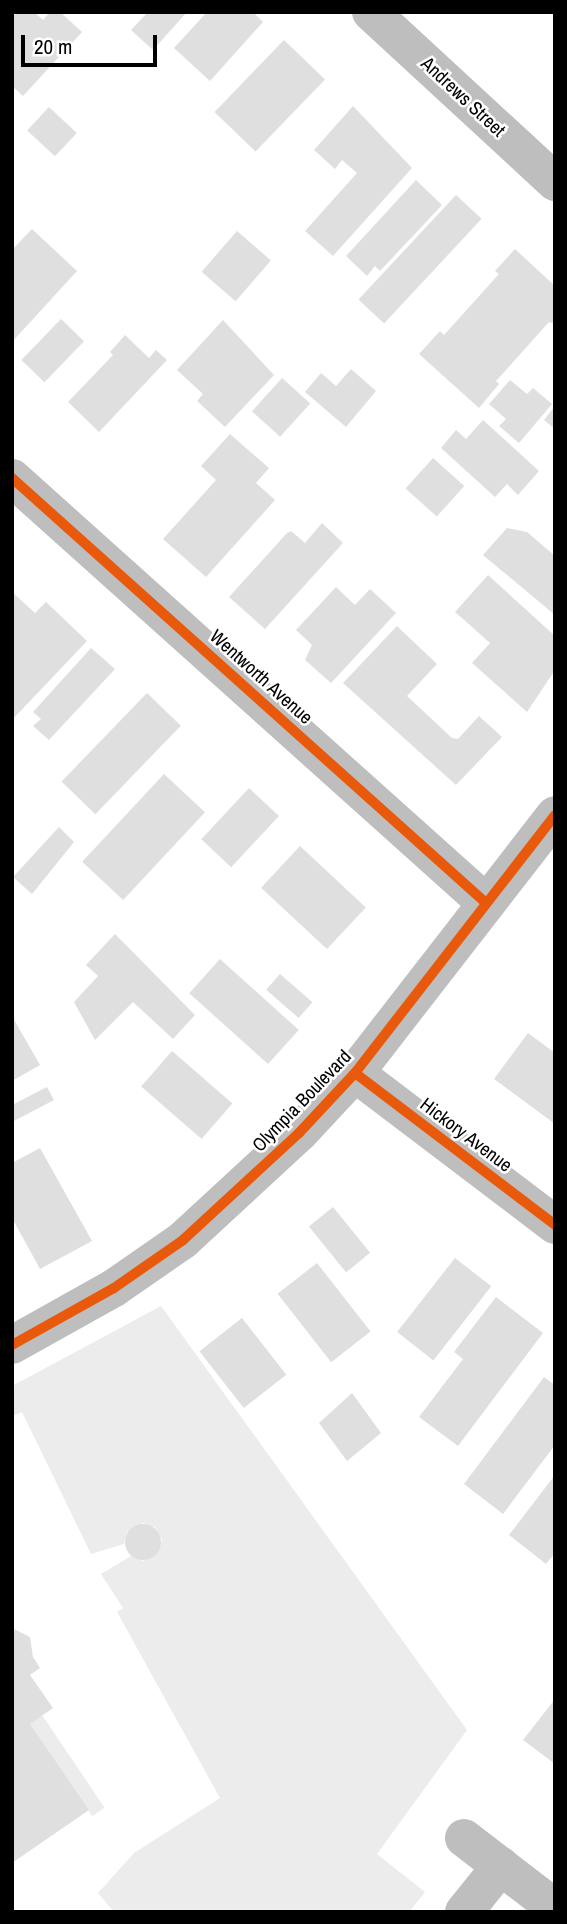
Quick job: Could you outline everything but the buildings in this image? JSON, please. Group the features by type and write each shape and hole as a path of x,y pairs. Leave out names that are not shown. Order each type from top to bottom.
{"street":[{"name":"Andrews Street","path":"371,12 555,182"},
{"name":"Wentworth Avenue","path":"12,478 486,903"},
{"name":"Olympia Boulevard","path":"12,1345 114,1288 183,1240 299,1133 355,1073 555,815"},
{"name":"Hickory Avenue","path":"355,1073 555,1225"},
{"path":"464,1838 555,1908"},
{"path":"464,1912 501,1866"}],"shaded area":[{"path":"161,1306 467,1730 377,1854 425,1892 409,1912 114,1912 98,1893 134,1853 220,1798 117,1612 123,1608 101,1574 131,1556 143,1561 158,1552 162,1540 155,1527 143,1523 127,1532 124,1544 91,1554 22,1412 12,1416 12,1386"},
{"path":"42,1715 105,1808 92,1816 30,1723"}],"cycle path":[{"path":"12,478 486,903"},
{"path":"12,1345 114,1288 183,1240 299,1133 355,1073 555,815"},
{"path":"355,1073 555,1225"}]}
